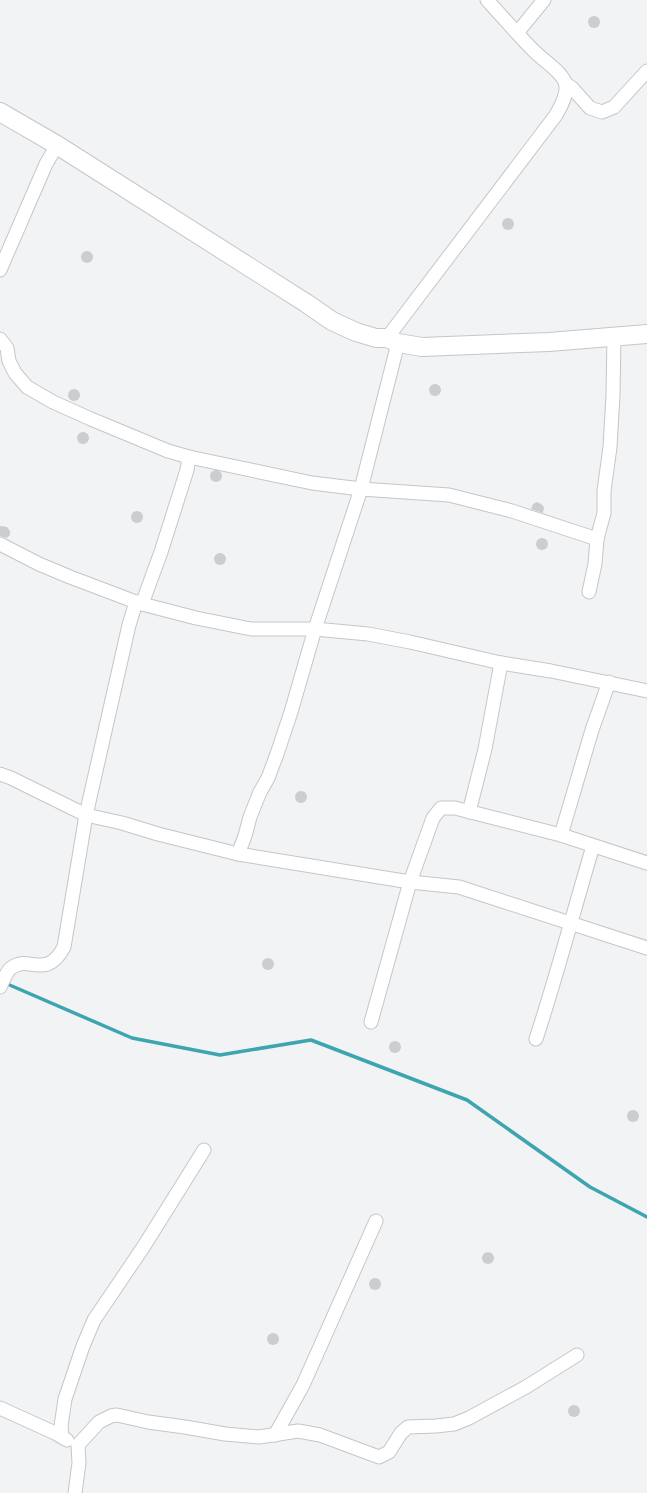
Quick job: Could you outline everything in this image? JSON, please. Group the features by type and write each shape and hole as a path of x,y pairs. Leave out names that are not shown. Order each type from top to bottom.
{"street":[{"path":"487,0 535,52 560,73 566,84 572,88 590,108 602,112 614,107 647,71"},
{"path":"517,33 544,0"},
{"path":"238,854 250,817 277,754 315,629 361,489 393,341 556,115 564,102 566,84"},
{"path":"0,112 57,146 306,303 332,321 356,332 376,338 422,347 499,345 647,334"},
{"path":"0,270 46,164 57,146"},
{"path":"589,592 595,564 597,539 604,513 604,491 610,447 613,395 614,336"},
{"path":"0,339 7,348 8,361 15,373 27,387 53,402 168,451 189,457 312,483 361,489 449,495 512,511 597,539"},
{"path":"0,987 10,969 19,963 33,965 50,963 60,954 64,946 86,815 129,625 161,552 187,470 189,457"},
{"path":"0,544 64,575 139,603 196,618 252,629 315,629 368,634 501,663 609,682 647,691"},
{"path":"469,812 485,749 501,663"},
{"path":"561,835 592,730 609,682"},
{"path":"0,774 86,815 238,854 410,882 459,887 647,948"},
{"path":"371,1022 410,882 436,813 444,807 561,835 647,863"},
{"path":"536,1039 558,971 570,922 593,846"},
{"path":"62,1437 61,1426 65,1399 83,1346 94,1320 144,1246 204,1150"},
{"path":"275,1435 303,1386 376,1221"},
{"path":"75,1493 79,1463 78,1444 98,1422 111,1416 117,1415 148,1422 259,1438 298,1431 320,1435 379,1457 389,1452 401,1433 408,1427 454,1424 469,1418 526,1387 577,1355"},
{"path":"0,1408 72,1443 78,1444"}],"building":[{"path":"596,16 599,17 599,27 592,28 589,27 588,20 589,17"},
{"path":"506,218 510,218 514,224 510,230 506,230 502,226 502,222"},
{"path":"89,251 92,252 92,262 85,263 82,262 81,255 82,252"},
{"path":"433,384 437,384 441,390 437,396 433,396 429,392 429,388"},
{"path":"76,389 79,390 79,400 72,401 69,400 68,393 69,390"},
{"path":"81,432 85,432 89,438 85,444 81,444 77,440 77,436"},
{"path":"216,470 220,472 222,476 220,480 216,482 212,480 210,476 212,472"},
{"path":"537,502 544,507 543,513 531,509 533,504"},
{"path":"139,511 142,512 142,522 135,523 132,522 131,515 132,512"},
{"path":"0,526 7,527 10,531 10,535 7,538 0,536"},
{"path":"540,538 544,538 548,544 544,550 540,550 536,546 536,542"},
{"path":"218,553 222,553 226,559 222,565 218,565 214,561 214,557"},
{"path":"299,791 303,791 307,797 303,803 299,803 295,799 295,795"},
{"path":"266,958 270,958 274,964 270,970 266,970 262,966 262,962"},
{"path":"393,1041 397,1041 401,1047 397,1053 393,1053 389,1049 389,1045"},
{"path":"631,1110 635,1110 639,1116 635,1122 631,1122 627,1118 627,1114"},
{"path":"486,1252 490,1252 494,1258 490,1264 486,1264 482,1260 482,1256"},
{"path":"373,1278 377,1278 381,1284 377,1290 373,1290 369,1286 369,1282"},
{"path":"275,1333 278,1334 278,1344 271,1345 268,1344 267,1337 268,1334"},
{"path":"572,1405 576,1405 580,1411 576,1417 572,1417 568,1413 568,1409"}],"waterway":[{"path":"5,983 132,1038 220,1055 311,1040 467,1100 590,1187 647,1217"}]}
